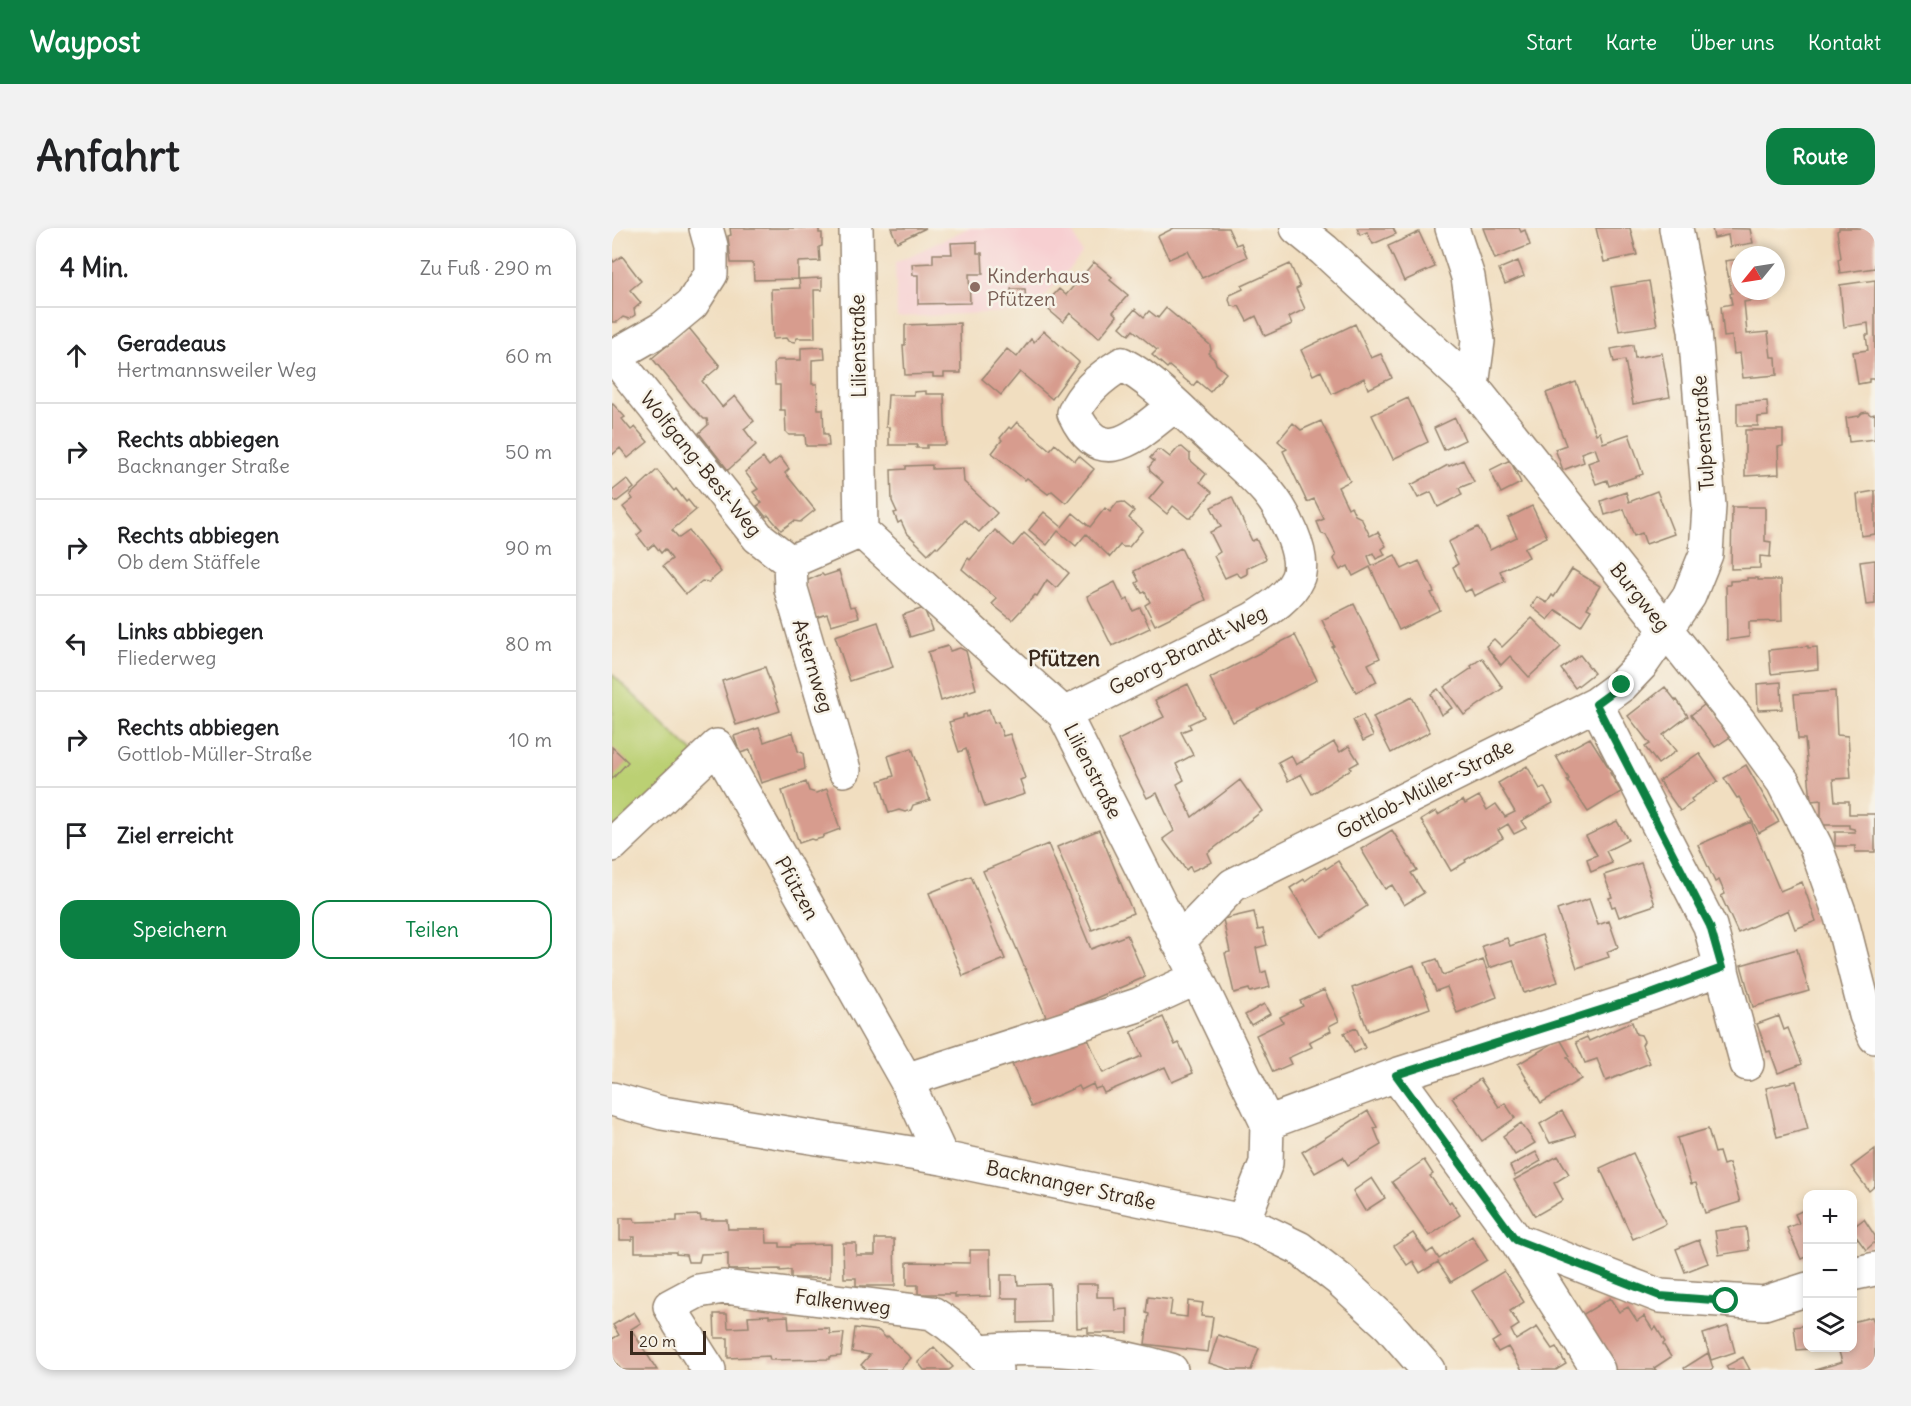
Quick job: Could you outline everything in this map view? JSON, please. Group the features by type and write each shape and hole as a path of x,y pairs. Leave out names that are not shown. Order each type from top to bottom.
{"street":[{"name":"Wolfgang-Best-Weg","path":"706,228 711,246 711,274 692,304 663,328 613,355 758,537 790,562"},
{"name":"Lilienstraße","path":"856,228 861,531 1064,714 1267,1123 1266,1163 1243,1221"},
{"name":"Burgweg","path":"1297,228 1472,386 1739,721 1784,782 1816,847 1841,917 1866,1015 1875,1037"},
{"path":"1452,228 1468,277 1478,341 1472,386"},
{"name":"Tulpenstraße","path":"1666,629 1689,596 1706,554 1709,506 1695,330 1676,228"},
{"name":"Georg-Brandt-Weg","path":"1064,714 1253,619 1274,605 1298,579 1300,560 1295,544 1268,492 1175,405"},
{"path":"790,562 861,531"},
{"name":"Asternweg","path":"790,562 790,589 844,770"},
{"name":"Gottlob-Müller-Straße","path":"1178,942 1233,885 1596,704 1622,685 1641,665 1666,629"},
{"path":"1596,704 1710,926 1747,1064"},
{"name":"Pfützen","path":"612,844 717,746 906,1080 942,1158"},
{"path":"1267,1123 1396,1075 1651,994 1722,968"},
{"path":"906,1080 1138,1005 1197,978"},
{"path":"1396,1075 1516,1240 1598,1370"},
{"name":"Backnanger Straße","path":"612,1098 662,1113 942,1158 1243,1221 1299,1248 1340,1280 1389,1325 1428,1370"},
{"path":"1516,1240 1660,1296 1764,1304 1803,1291"},
{"path":"1857,1273 1875,1269"},
{"name":"Falkenweg","path":"709,1370 670,1306 698,1291 724,1287 932,1313 958,1329 989,1360"},
{"path":"989,1360 1010,1348 1046,1349 1106,1356 1171,1370"}],"shaded area":[{"name":"Kinderhaus Pfützen","path":"968,228 1072,228 1082,254 1032,311 897,317 895,263"}],"green space":[{"path":"612,674 702,761 612,845"}],"building":[{"path":"730,228 819,228 819,233 822,233 822,246 819,247 820,261 798,262 798,279 754,280 753,263 731,263 728,236 731,235"},
{"path":"891,228 926,228 897,242"},
{"path":"1174,228 1228,228 1236,245 1241,243 1247,257 1202,278 1188,251 1169,259 1158,236"},
{"path":"1357,228 1393,228 1396,234 1373,244 1367,232 1360,235"},
{"path":"1483,228 1519,228 1521,232 1525,230 1530,245 1495,259"},
{"path":"1596,228 1630,228 1637,255 1604,262"},
{"path":"1712,228 1750,229 1753,243 1730,247 1728,235 1714,238"},
{"path":"1839,228 1875,228 1875,268 1840,273 1838,259 1841,258 1837,231"},
{"path":"1419,232 1435,267 1404,281 1388,246"},
{"path":"977,242 977,253 982,253 983,274 969,274 970,303 918,304 918,275 913,275 912,264 933,263 933,254 952,254 951,243"},
{"path":"622,256 641,281 630,290 641,303 634,309 635,315 629,319 623,317 617,322 612,322 612,259 614,262"},
{"path":"1731,260 1731,288 1725,261"},
{"path":"1518,261 1524,276 1505,284 1499,269"},
{"path":"1094,262 1128,295 1113,312 1117,316 1099,338 1070,313 1063,322 1044,306 1059,289 1066,295"},
{"path":"1290,264 1300,287 1296,289 1305,309 1289,317 1292,324 1265,336 1256,316 1247,321 1239,306 1231,305 1230,295 1243,289 1242,286"},
{"path":"822,278 822,290 814,290 815,338 797,338 795,342 788,341 786,338 773,339 771,289 800,288 799,279"},
{"path":"1875,280 1875,379 1858,384 1853,352 1868,350 1866,335 1869,335 1868,323 1844,327 1840,285"},
{"path":"1649,281 1657,325 1619,331 1611,287"},
{"path":"1011,289 1025,289 1026,303 1012,303"},
{"path":"1731,300 1756,300 1744,302 1747,334 1768,332 1771,357 1776,357 1777,375 1743,378 1740,353 1734,354 1732,336 1724,337 1721,306 1732,304"},
{"path":"1166,308 1210,345 1211,350 1208,353 1226,373 1210,392 1197,381 1193,386 1169,366 1167,368 1152,355 1157,350 1133,330 1129,335 1120,327 1135,309 1144,317 1149,311 1158,318"},
{"path":"960,323 961,373 944,373 944,377 933,377 933,374 905,375 903,345 905,345 905,325"},
{"path":"1355,324 1371,358 1381,354 1392,378 1368,389 1364,378 1332,394 1321,371 1313,375 1301,350"},
{"path":"689,328 720,366 702,381 722,407 735,396 754,421 744,429 756,445 728,470 699,433 708,425 707,419 704,419 690,405 652,358"},
{"path":"1044,331 1079,362 1052,399 1020,372 1001,395 982,379 1007,349 1017,357 1031,339 1034,342"},
{"path":"1633,345 1635,358 1662,353 1670,397 1633,404 1625,360 1614,362 1611,349"},
{"path":"824,347 825,359 812,360 812,384 817,384 818,409 823,409 824,434 828,434 829,446 806,446 805,435 789,435 786,432 785,410 780,410 780,385 775,385 774,363 777,360 801,360 801,348"},
{"path":"1576,382 1596,434 1600,432 1603,443 1629,434 1643,474 1609,486 1607,480 1596,484 1588,463 1599,459 1595,448 1581,453 1584,462 1563,470 1555,449 1566,445 1546,393"},
{"path":"926,391 926,394 944,394 946,445 927,445 927,448 916,448 917,445 889,445 889,427 886,427 888,395 914,395 914,392"},
{"path":"1408,398 1428,442 1393,459 1372,415"},
{"path":"1767,401 1768,416 1758,417 1758,426 1737,426 1737,403"},
{"path":"612,403 625,417 622,419 631,430 635,427 648,442 628,458 620,448 612,455"},
{"path":"1867,412 1871,415 1875,414 1875,439 1849,442 1846,418"},
{"path":"1455,418 1465,440 1444,450 1434,428"},
{"path":"1321,421 1350,481 1338,487 1348,508 1351,506 1355,515 1361,518 1370,536 1378,532 1386,546 1382,549 1385,555 1376,559 1373,553 1368,556 1372,566 1395,555 1402,569 1419,561 1440,610 1399,630 1370,567 1353,576 1348,566 1340,570 1334,559 1336,555 1317,522 1324,519 1314,499 1307,502 1283,451 1287,449 1278,441 1293,423 1301,430"},
{"path":"1017,422 1050,450 1055,444 1075,461 1079,456 1094,469 1066,503 1052,491 1048,494 1027,478 1025,480 992,453 1002,440 1000,438 1009,427 1011,429"},
{"path":"1745,430 1783,430 1783,446 1778,447 1779,474 1745,476"},
{"path":"1182,447 1190,454 1190,460 1206,474 1200,482 1212,492 1191,518 1173,506 1167,514 1149,499 1163,482 1150,471 1149,467 1154,461 1150,458 1157,450 1161,450 1170,457"},
{"path":"780,457 789,469 785,473 815,510 800,522 794,521 781,530 757,506 762,503 753,492 758,489 745,472 763,458 769,466"},
{"path":"1463,460 1474,482 1459,488 1462,495 1438,507 1431,492 1418,498 1411,485 1448,465"},
{"path":"1510,460 1521,483 1501,493 1490,470"},
{"path":"932,465 932,469 963,468 964,482 997,513 979,532 965,520 938,548 936,546 928,554 906,532 901,521 898,523 894,513 897,512 892,501 891,470 906,469 906,466"},
{"path":"657,470 674,491 676,489 696,510 672,530 679,538 689,531 721,572 709,582 702,581 686,594 663,566 672,559 665,549 661,553 654,544 648,549 637,535 642,531 623,507 633,499 630,495"},
{"path":"627,479 634,488 616,502 612,498 612,491"},
{"path":"1657,491 1674,534 1646,544 1642,533 1634,536 1624,509 1605,515 1601,501 1626,492 1629,502"},
{"path":"1875,491 1875,534 1861,536 1857,494"},
{"path":"1232,497 1252,541 1256,539 1266,559 1247,568 1247,574 1241,577 1236,573 1225,578 1214,556 1220,552 1210,532 1221,527 1211,507"},
{"path":"1123,502 1134,511 1129,518 1143,530 1129,547 1120,545 1110,557 1086,534 1076,546 1058,531 1047,545 1029,530 1044,512 1062,527 1073,513 1090,527 1105,508 1110,512 1117,503"},
{"path":"1532,506 1547,537 1524,548 1529,557 1500,571 1505,581 1474,596 1471,589 1465,592 1453,567 1458,564 1448,542 1478,527 1490,550 1517,537 1508,518"},
{"path":"1732,507 1765,507 1765,541 1771,542 1770,557 1760,556 1760,568 1731,569"},
{"path":"995,530 1013,546 1024,533 1069,573 1056,588 1047,580 1037,596 1035,595 1012,620 992,604 997,599 962,569 968,558 970,560"},
{"path":"1181,548 1206,600 1155,625 1145,605 1150,602 1145,592 1142,593 1136,583 1139,581 1134,571"},
{"path":"1875,560 1875,604 1866,605 1860,562"},
{"path":"1572,569 1600,586 1587,608 1591,610 1581,626 1556,610 1548,620 1531,606 1537,597 1547,603 1552,595 1554,597"},
{"path":"839,571 850,607 855,606 859,617 831,625 827,614 815,618 804,582 822,574 824,576"},
{"path":"1747,578 1781,580 1782,621 1749,622 1749,637 1727,640 1726,585 1730,585 1730,581 1747,580"},
{"path":"1115,582 1124,601 1128,599 1133,611 1140,608 1150,628 1112,646 1087,596"},
{"path":"1354,604 1380,658 1368,664 1377,682 1356,692 1332,647 1334,646 1322,620"},
{"path":"924,608 932,630 910,637 903,615"},
{"path":"1532,618 1561,647 1529,677 1510,656 1501,665 1486,646 1494,639 1502,647"},
{"path":"878,622 893,667 850,681 835,636"},
{"path":"1295,635 1317,680 1233,722 1210,678"},
{"path":"948,646 950,651 960,648 966,651 976,689 941,701 928,652"},
{"path":"1808,646 1808,648 1817,647 1818,669 1771,674 1769,650"},
{"path":"1580,655 1594,673 1575,688 1561,669"},
{"path":"1482,658 1503,688 1464,715 1444,687 1472,668 1471,666"},
{"path":"765,667 780,711 736,725 722,681"},
{"path":"1781,682 1782,709 1758,710 1757,684"},
{"path":"1188,684 1204,717 1189,724 1191,728 1181,732 1193,755 1176,764 1184,780 1177,784 1192,817 1240,780 1262,811 1208,853 1212,862 1192,871 1190,866 1186,870 1163,839 1174,831 1157,793 1147,798 1118,740 1164,717 1155,700"},
{"path":"1665,687 1688,716 1663,735 1676,751 1658,764 1645,747 1650,744 1628,716"},
{"path":"1438,689 1452,708 1441,715 1431,694"},
{"path":"1835,691 1837,735 1848,736 1851,778 1833,779 1835,801 1849,801 1849,814 1875,814 1875,852 1855,852 1855,846 1835,846 1835,832 1855,832 1854,829 1849,828 1849,825 1821,825 1821,800 1811,801 1805,739 1798,739 1794,694"},
{"path":"1412,697 1430,732 1391,753 1373,717"},
{"path":"1708,702 1733,735 1715,747 1691,715"},
{"path":"989,709 994,723 998,722 1003,736 1010,734 1025,778 1020,780 1025,794 985,807 966,749 959,752 949,722 963,718 966,714 967,717"},
{"path":"1363,715 1373,736 1363,741 1353,720"},
{"path":"759,728 764,742 793,732 798,751 803,753 805,769 761,783 750,750 740,753 734,736"},
{"path":"1590,738 1621,792 1588,812 1567,780 1569,779 1556,756"},
{"path":"1334,742 1340,752 1349,746 1359,762 1312,794 1301,774 1288,781 1278,762 1291,755 1296,765"},
{"path":"612,747 628,762 612,779"},
{"path":"912,748 930,800 913,805 911,810 905,812 899,810 889,813 879,781 894,776 888,756"},
{"path":"1699,753 1718,781 1691,799 1693,802 1680,811 1659,781"},
{"path":"1746,765 1779,822 1759,833 1739,797 1737,798 1724,778"},
{"path":"1527,766 1540,789 1544,787 1553,803 1521,821 1526,828 1514,834 1508,824 1498,830 1503,838 1451,871 1421,820 1436,811 1438,815 1463,800 1465,804 1479,796 1487,810 1496,804 1505,817 1515,812 1498,783"},
{"path":"806,782 809,791 816,793 827,789 840,829 822,838 799,843 782,791"},
{"path":"1617,821 1628,840 1606,851 1612,863 1591,872 1587,859 1597,855 1586,836"},
{"path":"1751,822 1780,891 1802,882 1816,921 1795,929 1788,910 1738,933 1721,896 1725,894 1719,880 1715,882 1698,845"},
{"path":"1099,830 1133,913 1092,930 1057,847"},
{"path":"1392,830 1417,870 1411,873 1424,893 1404,905 1392,885 1385,889 1361,849"},
{"path":"1048,844 1091,949 1127,935 1145,977 1047,1019 983,871"},
{"path":"1338,861 1367,906 1321,937 1290,888"},
{"path":"1641,863 1655,905 1619,917 1615,906 1612,907 1609,898 1612,897 1604,875"},
{"path":"971,876 1005,959 963,976 929,893"},
{"path":"1589,899 1598,925 1609,921 1618,947 1607,952 1609,957 1577,968 1557,910"},
{"path":"1254,912 1258,930 1263,929 1267,945 1256,948 1261,973 1266,971 1270,987 1234,993 1225,953 1230,952 1223,919"},
{"path":"1542,935 1558,982 1524,993 1513,960 1489,968 1482,946 1507,938 1510,946"},
{"path":"1797,949 1809,991 1753,1007 1741,965"},
{"path":"1437,959 1443,975 1483,960 1497,997 1457,1013 1447,987 1436,991 1425,963"},
{"path":"1414,965 1430,1008 1368,1031 1352,988"},
{"path":"1324,990 1339,1021 1329,1026 1331,1031 1309,1042 1312,1047 1288,1058 1291,1064 1273,1072 1256,1035 1283,1022 1280,1017 1303,1006 1300,1001"},
{"path":"1264,1004 1270,1014 1251,1025 1245,1015"},
{"path":"1779,1016 1784,1030 1788,1028 1802,1064 1778,1073 1770,1051 1767,1052 1757,1024"},
{"path":"1163,1017 1175,1045 1179,1043 1193,1073 1172,1082 1165,1067 1104,1093 1101,1087 1095,1089 1093,1084 1081,1090 1079,1086 1031,1107 1011,1062 1084,1030 1103,1073 1142,1056 1131,1032"},
{"path":"1632,1022 1636,1034 1641,1035 1644,1041 1642,1045 1650,1063 1606,1081 1597,1059 1585,1063 1576,1042 1587,1037 1589,1041"},
{"path":"1356,1028 1365,1048 1354,1053 1344,1033"},
{"path":"1560,1039 1570,1056 1567,1057 1581,1079 1541,1103 1518,1064"},
{"path":"1480,1079 1499,1107 1505,1103 1515,1118 1482,1141 1452,1098"},
{"path":"1796,1081 1808,1129 1777,1137 1766,1088"},
{"path":"1368,1111 1377,1127 1374,1128 1381,1145 1348,1165 1343,1157 1315,1173 1302,1152"},
{"path":"1562,1111 1576,1136 1550,1143 1540,1124"},
{"path":"1521,1123 1535,1143 1515,1155 1503,1136"},
{"path":"1708,1129 1715,1153 1719,1152 1723,1165 1729,1163 1740,1202 1705,1213 1696,1183 1691,1184 1677,1138"},
{"path":"1875,1149 1875,1186 1869,1191 1851,1167"},
{"path":"1536,1152 1541,1161 1515,1176 1510,1166"},
{"path":"1633,1153 1666,1224 1633,1239 1600,1168"},
{"path":"1558,1156 1569,1174 1554,1183 1563,1200 1535,1216 1514,1180"},
{"path":"1424,1160 1433,1174 1430,1176 1460,1215 1429,1236 1392,1182"},
{"path":"1372,1178 1385,1198 1365,1211 1353,1191"},
{"path":"1803,1210 1803,1258 1801,1259 1787,1228 1799,1223 1795,1214"},
{"path":"700,1215 701,1220 727,1220 728,1229 766,1229 767,1243 780,1243 780,1247 830,1244 830,1278 791,1278 791,1270 780,1271 780,1269 728,1270 728,1253 701,1254 699,1262 688,1262 686,1255 676,1254 676,1252 635,1252 635,1237 632,1237 632,1240 620,1240 620,1218 634,1218 635,1222 677,1221 677,1216"},
{"path":"1864,1219 1875,1236 1875,1242 1866,1250 1857,1238 1857,1224"},
{"path":"1746,1227 1749,1250 1719,1255 1715,1231"},
{"path":"1413,1233 1427,1253 1433,1249 1439,1259 1472,1236 1487,1260 1451,1282 1438,1262 1420,1273 1413,1261 1407,1265 1394,1246"},
{"path":"875,1239 894,1239 895,1286 856,1286 856,1278 844,1278 843,1243 856,1243 856,1255 875,1255"},
{"path":"1699,1240 1708,1263 1685,1272 1676,1249"},
{"path":"970,1250 990,1250 991,1296 955,1297 955,1294 918,1294 918,1285 907,1285 907,1262 970,1263"},
{"path":"1504,1271 1524,1302 1510,1311 1519,1325 1511,1330 1516,1340 1537,1327 1552,1349 1556,1347 1566,1364 1556,1370 1522,1370 1508,1347 1498,1352 1492,1342 1500,1337 1472,1291"},
{"path":"1001,1275 1017,1275 1018,1285 1050,1284 1051,1322 1018,1323 1018,1298 1001,1298"},
{"path":"1076,1284 1097,1284 1097,1297 1114,1297 1115,1310 1128,1309 1128,1333 1088,1333 1088,1327 1077,1328"},
{"path":"1148,1297 1172,1300 1170,1315 1187,1317 1188,1301 1203,1303 1201,1316 1213,1317 1208,1352 1145,1344 1149,1314 1146,1313"},
{"path":"1610,1298 1619,1312 1628,1307 1637,1321 1644,1316 1653,1330 1656,1327 1671,1357 1654,1368 1656,1370 1613,1370 1582,1315"},
{"path":"634,1312 641,1323 631,1329 657,1370 621,1370 612,1357 612,1339 619,1335 613,1325"},
{"path":"714,1314 727,1314 728,1328 749,1327 748,1316 769,1315 769,1317 788,1316 789,1329 829,1328 830,1334 844,1333 841,1356 830,1357 830,1359 770,1360 769,1356 728,1358 728,1338 715,1338"},
{"path":"1872,1317 1875,1327 1875,1368 1815,1370 1842,1362 1839,1352 1857,1352 1857,1321"},
{"path":"1728,1326 1735,1352 1711,1360 1703,1334"},
{"path":"1803,1326 1803,1349 1797,1350 1794,1327"},
{"path":"855,1328 879,1331 886,1338 888,1336 911,1358 900,1370 867,1370 861,1365 870,1355 852,1352"},
{"path":"1218,1335 1259,1348 1251,1370 1231,1370 1209,1363"},
{"path":"934,1347 953,1367 949,1370 924,1370 918,1362"},
{"path":"1708,1353 1713,1368 1685,1370 1684,1368"},
{"path":"1743,1357 1750,1370 1728,1370 1726,1366"}],"place":[{"name":"Kinderhaus Pfützen","path":"975,287"}],"district":[{"name":"Pfützen","path":"1064,659"}],"route":[{"path":"1622,685 1596,704 1710,926 1722,968 1651,994 1396,1075 1516,1240 1660,1296 1726,1301"}]}
